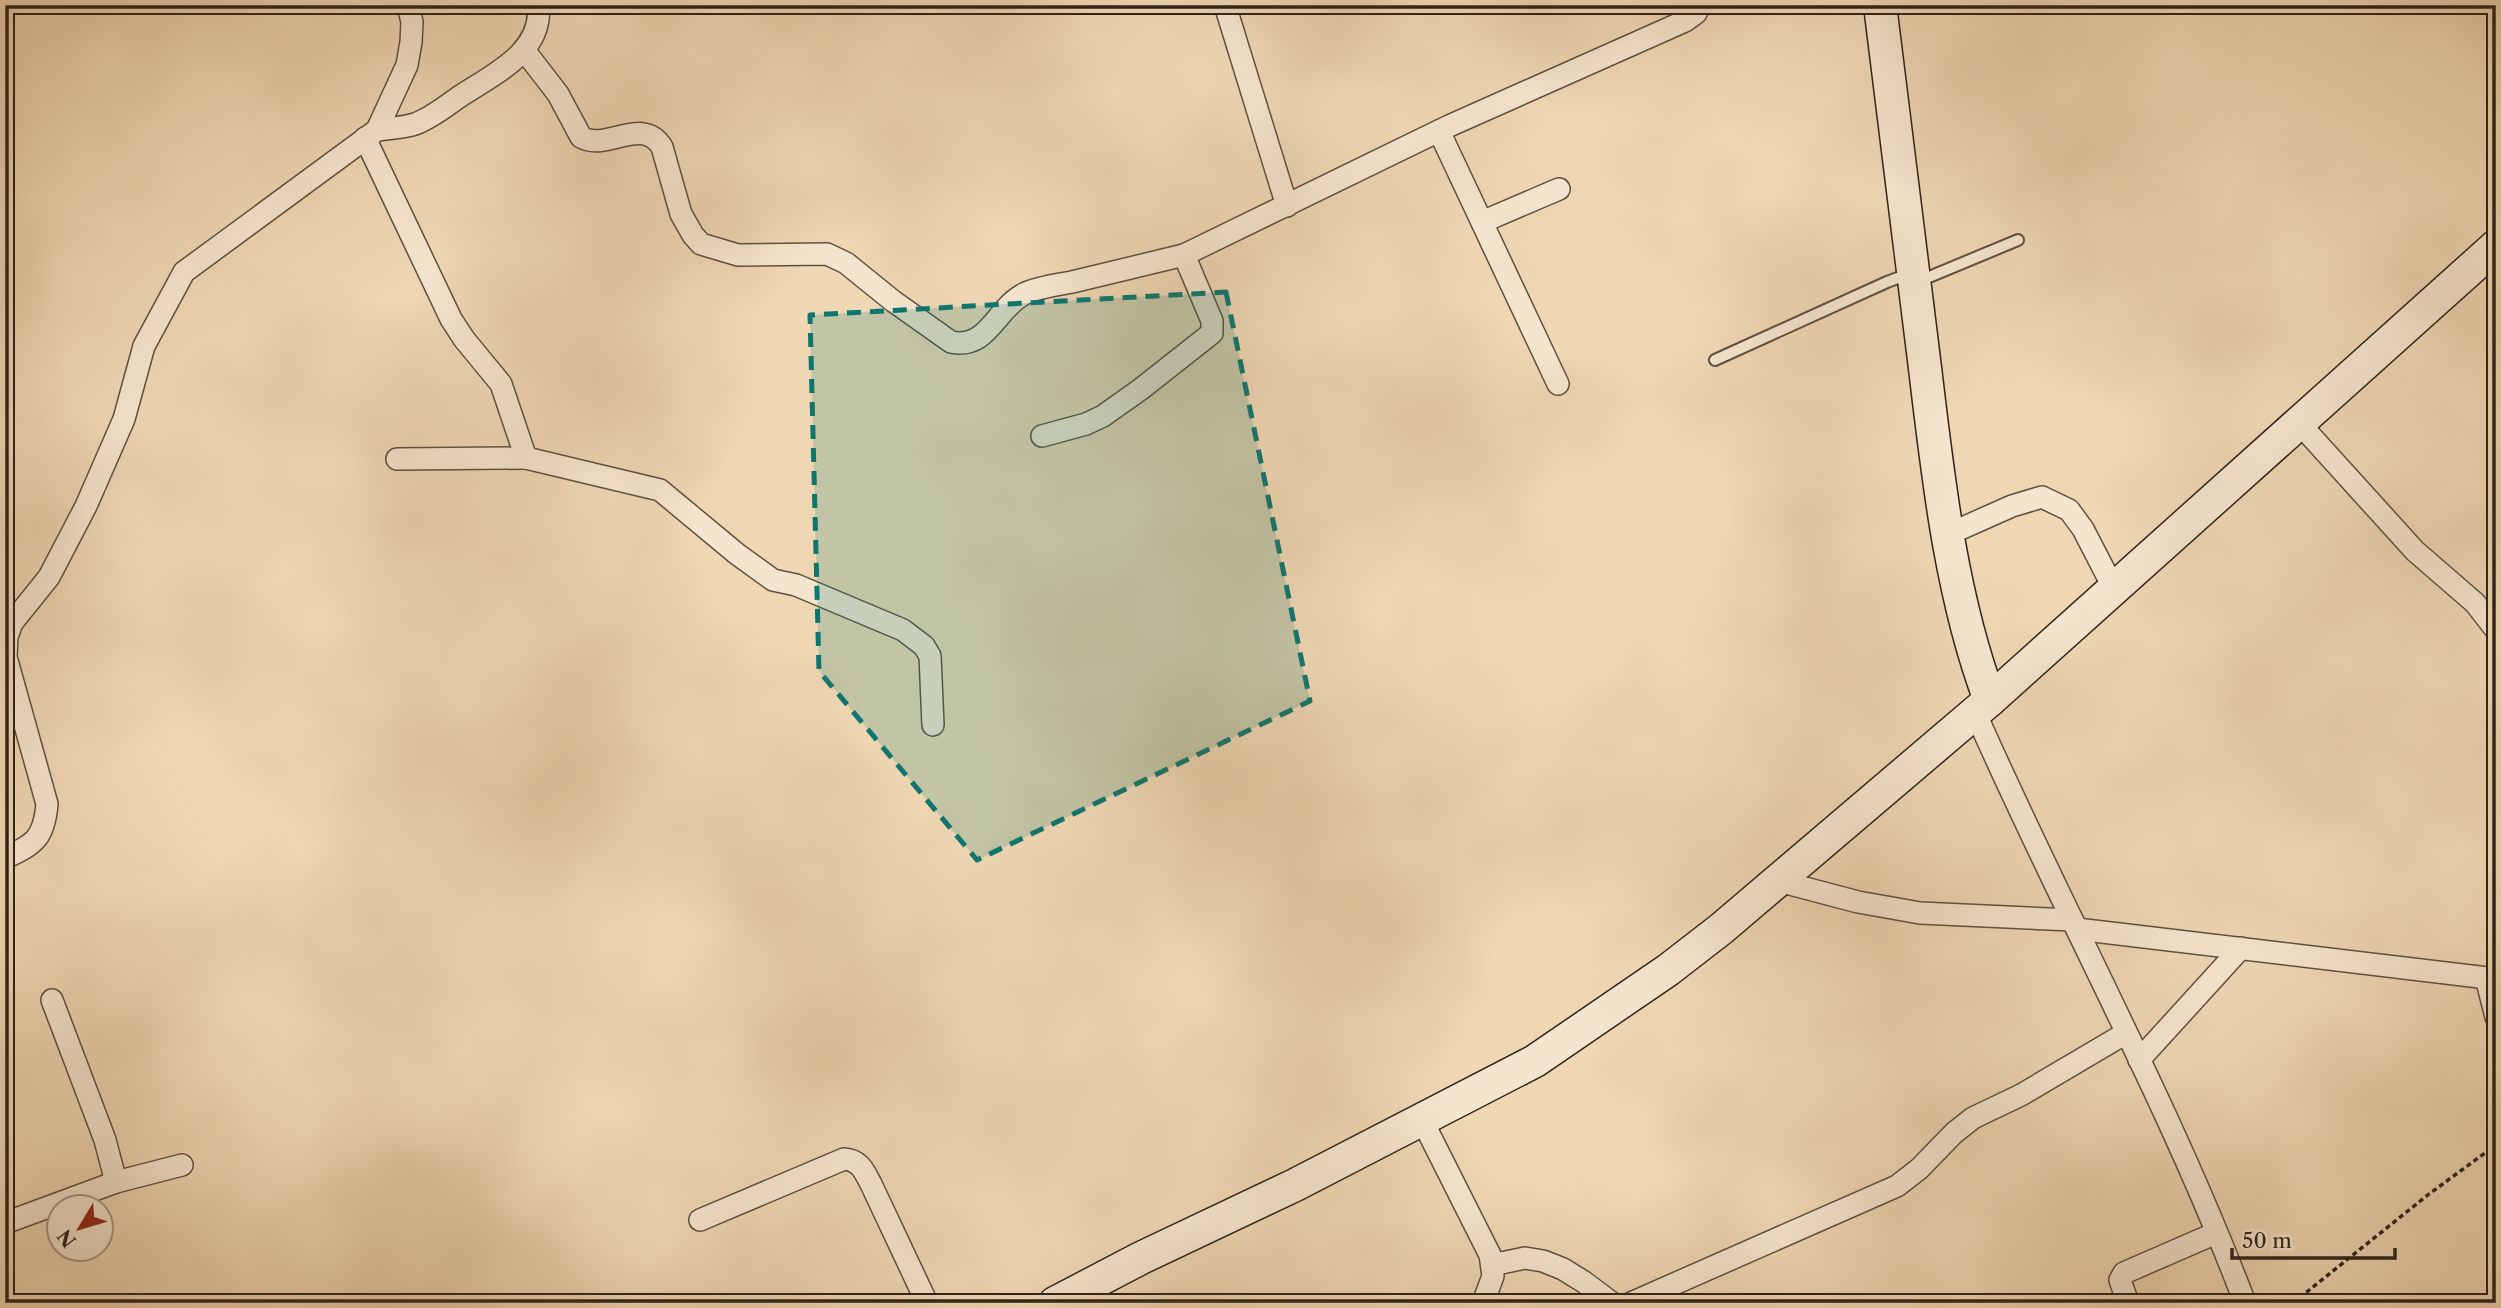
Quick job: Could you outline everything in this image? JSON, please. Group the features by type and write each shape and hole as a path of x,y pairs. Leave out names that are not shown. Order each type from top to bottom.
{"main road":[{"path":"1880,5 1931,416 1958,592 1982,706"},
{"path":"1055,1303 1141,1258 1295,1185 1535,1061 1598,1019 1721,929 1982,706 2496,246"}],"street":[{"path":"371,134 407,65 412,22 408,5"},
{"path":"5,858 37,840 45,824 47,804 6,657 7,637 12,623 49,577 86,506 124,419 144,346 184,272 371,134 425,119 510,64 524,50 538,25 538,5"},
{"path":"1225,5 1287,206"},
{"path":"524,50 558,94 581,137 593,141 641,132 657,139 662,147 681,214 701,244 738,255 827,254 846,263 892,301 951,342 971,342 983,336 1002,313 1027,293 1184,255 1439,131 1685,21 1696,13 1700,5"},
{"path":"1439,131 1558,384"},
{"path":"371,134 451,319 501,384 526,458"},
{"path":"1482,222 1559,189"},
{"path":"1042,436 1086,424 1103,416 1212,333 1212,321 1184,255"},
{"path":"2299,423 2415,551 2475,603 2496,630"},
{"path":"397,459 526,458 660,490 773,580 796,585 903,630 924,646 930,656 933,725"},
{"path":"1949,534 2012,506 2042,497 2069,510 2083,529 2114,589"},
{"path":"1982,706 2010,792 2126,1033 2245,1303"},
{"path":"1776,880 1858,902 1920,913 2075,924 2491,979 2496,1017"},
{"path":"2138,1060 2241,948"},
{"path":"52,1000 105,1140 116,1182"},
{"path":"1631,1303 1897,1186 1973,1118 2021,1095 2126,1033"},
{"path":"1422,1120 1485,1241 1493,1276 1483,1303"},
{"path":"700,1220 844,1159 853,1160 861,1165 871,1184 928,1303"},
{"path":"5,1223 116,1182 182,1164"},
{"path":"2128,1303 2120,1280 2124,1273 2216,1233"},
{"path":"1492,1265 1525,1258 1543,1261 1563,1269 1612,1303"}],"lane":[{"path":"1715,360 1887,282 1914,278 2018,240"}],"path":[{"path":"2293,1303 2429,1194 2496,1145"}],"highlighted area":[{"path":"1226,292 1310,701 977,860 819,671 810,315"}]}
